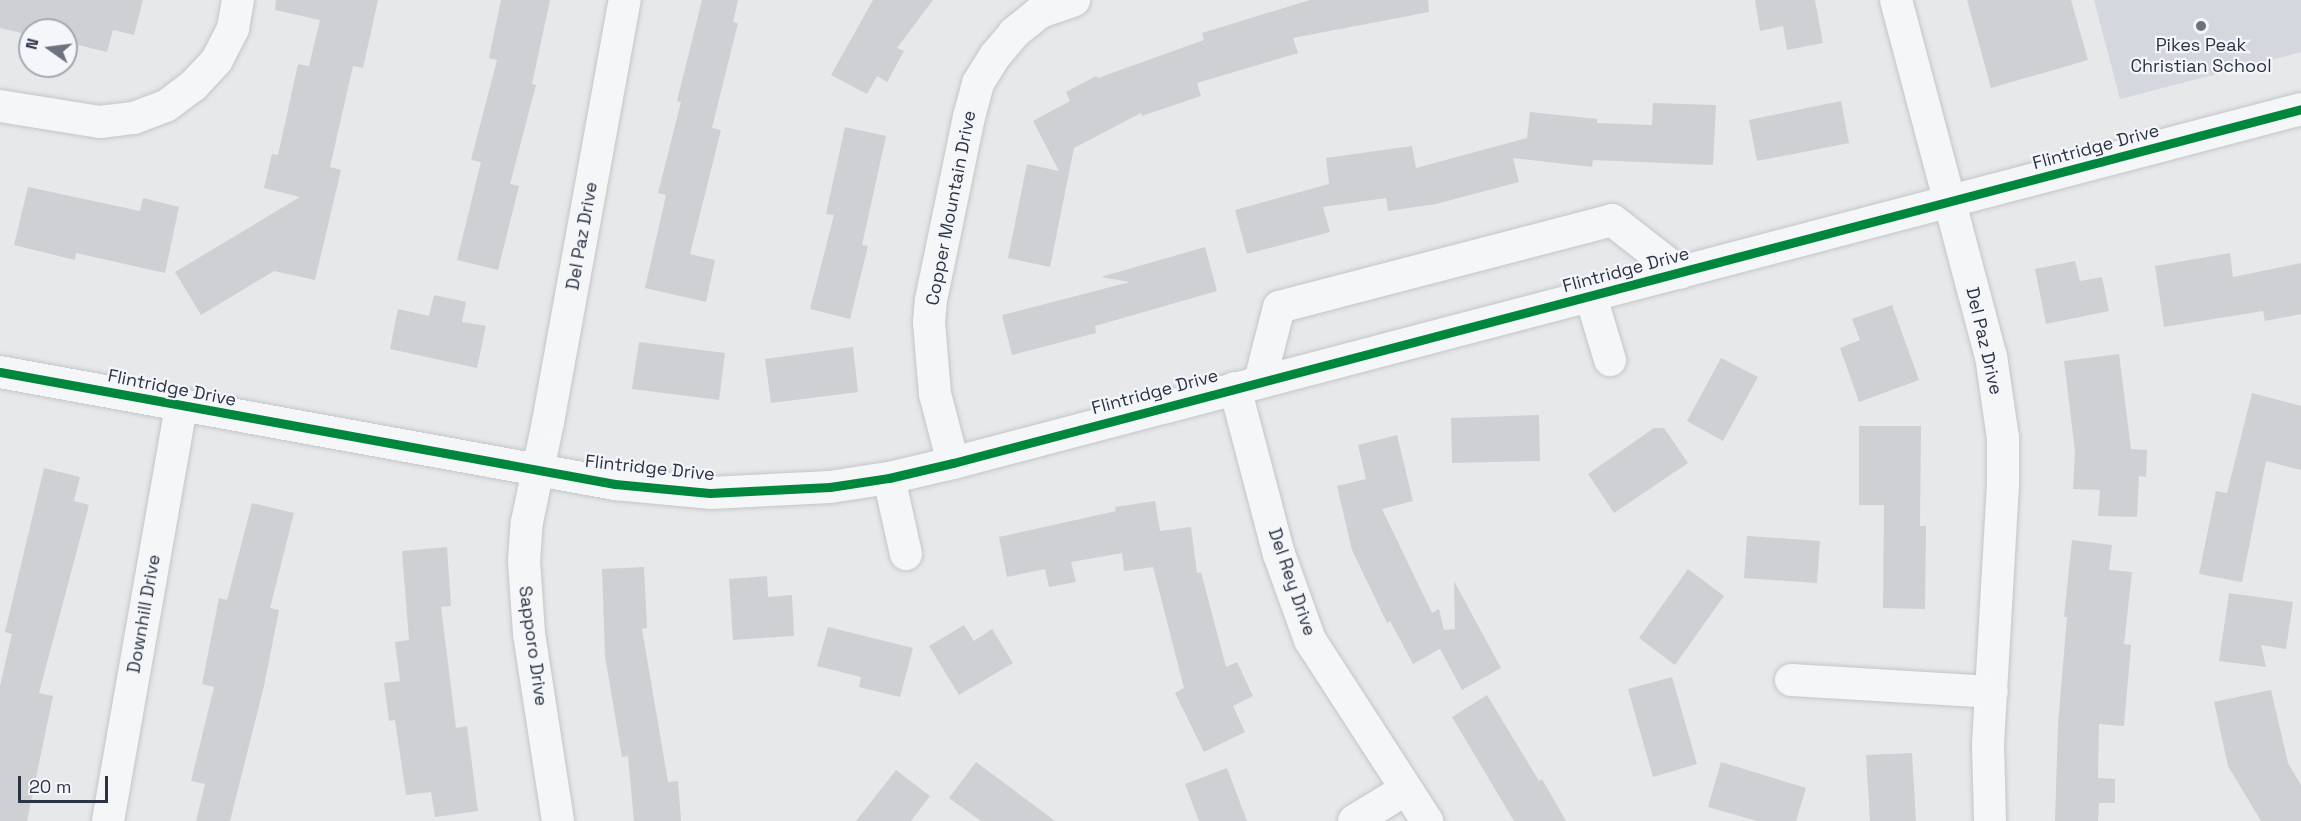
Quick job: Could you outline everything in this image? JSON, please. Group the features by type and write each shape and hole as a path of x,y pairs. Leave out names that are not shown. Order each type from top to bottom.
{"street":[{"path":"0,106 100,122 134,118 166,106 193,86 217,60 233,28 238,0"},
{"name":"Del Paz Drive","path":"538,471 624,0"},
{"name":"Copper Mountain Drive","path":"953,463 935,394 929,322 931,300 969,117 978,83 994,56 1014,33 1040,12 1074,0"},
{"name":"Del Paz Drive","path":"1896,0 1991,356 2003,438 2003,484 1988,744 1990,821"},
{"name":"Flintridge Drive","path":"0,372 181,407 615,484 710,493 830,487 889,478 953,463 2301,109"},
{"path":"1248,385 1279,308 1612,220 1680,273"},
{"name":"Flintridge Drive","path":"1591,297 1610,360"},
{"name":"Del Rey Drive","path":"1248,385 1279,554 1311,640 1427,821"},
{"name":"Downhill Drive","path":"108,821 181,407"},
{"name":"Sapporo Drive","path":"538,471 527,522 525,595 558,821"},
{"path":"889,478 906,554"},
{"path":"1791,680 1992,692"},
{"path":"1354,821 1406,789"}],"shaded area":[{"name":"Pikes Peak Christian School","path":"2094,0 2301,0 2301,52 2120,99"}],"building":[{"path":"0,0 143,0 134,35 113,30 107,52 78,45 78,18 18,18 18,32 0,28"},
{"path":"276,0 378,0 363,68 353,66 330,167 341,170 315,280 274,271 201,315 175,272 300,197 264,188 272,154 278,155 298,64 309,66 320,20 275,10"},
{"path":"501,0 550,0 532,84 536,85 510,184 519,186 498,270 457,260 481,162 471,160 497,60 489,58"},
{"path":"702,0 738,0 733,22 738,23 712,128 721,130 690,254 715,260 706,302 645,288 666,195 658,193 681,102 677,101"},
{"path":"873,0 933,0 897,48 904,51 887,82 877,76 867,94 831,75"},
{"path":"1310,0 1428,0 1429,12 1293,38 1298,53 1197,83 1201,96 1142,116 1141,113 1074,148 1050,267 1008,258 1027,164 1059,171 1033,121 1070,101 1066,92 1096,76 1098,78 1204,40 1202,33"},
{"path":"1755,0 1815,0 1823,43 1787,50 1783,26 1760,31"},
{"path":"1967,0 2071,0 2088,60 1991,88"},
{"path":"1841,101 1849,143 1757,161 1749,120"},
{"path":"1653,103 1716,105 1713,165 1593,160 1592,167 1513,158 1519,182 1436,204 1388,211 1386,198 1323,207 1330,232 1247,254 1235,210 1329,184 1326,158 1412,146 1416,168 1527,138 1530,112 1597,119 1597,123 1652,125"},
{"path":"845,127 886,136 862,245 868,246 850,319 810,309 834,215 826,214"},
{"path":"28,187 140,211 143,198 179,207 165,273 76,253 75,260 14,245"},
{"path":"1205,247 1217,291 1095,326 1096,333 1012,355 1002,315 1130,282 1101,277"},
{"path":"2230,253 2233,277 2301,263 2301,314 2265,321 2263,311 2164,327 2155,266"},
{"path":"2075,261 2080,281 2102,277 2109,311 2046,324 2035,269"},
{"path":"434,295 466,302 462,322 486,326 477,368 390,349 398,309 429,316"},
{"path":"1892,305 1919,380 1859,402 1840,348 1860,340 1852,319"},
{"path":"639,342 725,353 719,400 632,389"},
{"path":"853,347 858,392 771,403 765,359"},
{"path":"2119,354 2131,449 2147,450 2146,477 2139,476 2137,517 2098,516 2100,490 2073,489 2075,451 2064,361"},
{"path":"1721,358 1758,377 1723,441 1687,421"},
{"path":"2252,393 2301,406 2301,470 2266,461 2242,582 2199,574 2216,491 2227,493"},
{"path":"1539,415 1540,461 1452,463 1451,418"},
{"path":"1859,426 1921,426 1920,526 1926,526 1925,609 1883,608 1884,505 1859,505"},
{"path":"1654,428 1664,428 1688,463 1614,513 1588,474"},
{"path":"1397,435 1413,501 1382,509 1432,613 1439,609 1444,630 1455,629 1454,581 1501,668 1462,690 1440,649 1413,664 1390,621 1387,623 1352,550 1337,486 1366,479 1358,445"},
{"path":"44,468 80,477 74,501 89,505 39,693 53,696 27,821 0,821 0,686 12,634 5,632"},
{"path":"1155,501 1160,531 1191,527 1197,573 1201,572 1226,667 1237,662 1253,696 1233,706 1245,732 1204,752 1175,693 1184,688 1153,567 1124,571 1122,553 1071,562 1076,582 1049,587 1045,569 1007,577 999,537 1116,511 1115,507"},
{"path":"252,503 294,513 270,608 279,610 264,686 230,821 196,821 205,784 191,781 214,687 202,684 219,598 227,600"},
{"path":"1747,536 1820,541 1817,583 1744,578"},
{"path":"2072,540 2112,545 2109,570 2132,572 2124,644 2131,645 2124,726 2099,724 2098,778 2115,779 2115,803 2099,803 2098,821 2055,821 2058,724 2067,617 2064,617"},
{"path":"447,547 451,606 441,607 456,728 467,726 478,811 435,817 431,792 406,795 395,720 389,721 384,683 400,681 395,642 409,640 402,551"},
{"path":"644,567 647,628 642,629 668,782 678,781 681,821 634,821 628,756 622,757 605,656 602,569"},
{"path":"1688,569 1724,596 1675,665 1639,638"},
{"path":"767,576 768,597 792,595 794,636 733,640 729,579"},
{"path":"2229,593 2293,602 2286,649 2261,645 2266,667 2219,661"},
{"path":"964,625 974,641 992,629 1013,663 959,695 929,646"},
{"path":"828,627 913,648 900,697 859,687 861,677 817,666"},
{"path":"1672,677 1697,764 1653,777 1628,689"},
{"path":"2271,690 2288,763 2301,785 2301,821 2261,821 2228,766 2214,702"},
{"path":"1487,695 1539,781 1542,779 1566,821 1514,821 1452,717"},
{"path":"1912,753 1916,821 1870,821 1866,755"},
{"path":"976,762 1055,821 981,821 949,798"},
{"path":"1721,762 1806,788 1796,821 1757,821 1708,807"},
{"path":"1227,768 1247,821 1199,821 1185,784"},
{"path":"896,770 930,796 911,821 856,821"}],"cycle path":[{"path":"0,372 615,484 710,493 830,487 889,478 953,463 2301,109"}],"place":[{"name":"Pikes Peak Christian School","path":"2201,26"}]}
